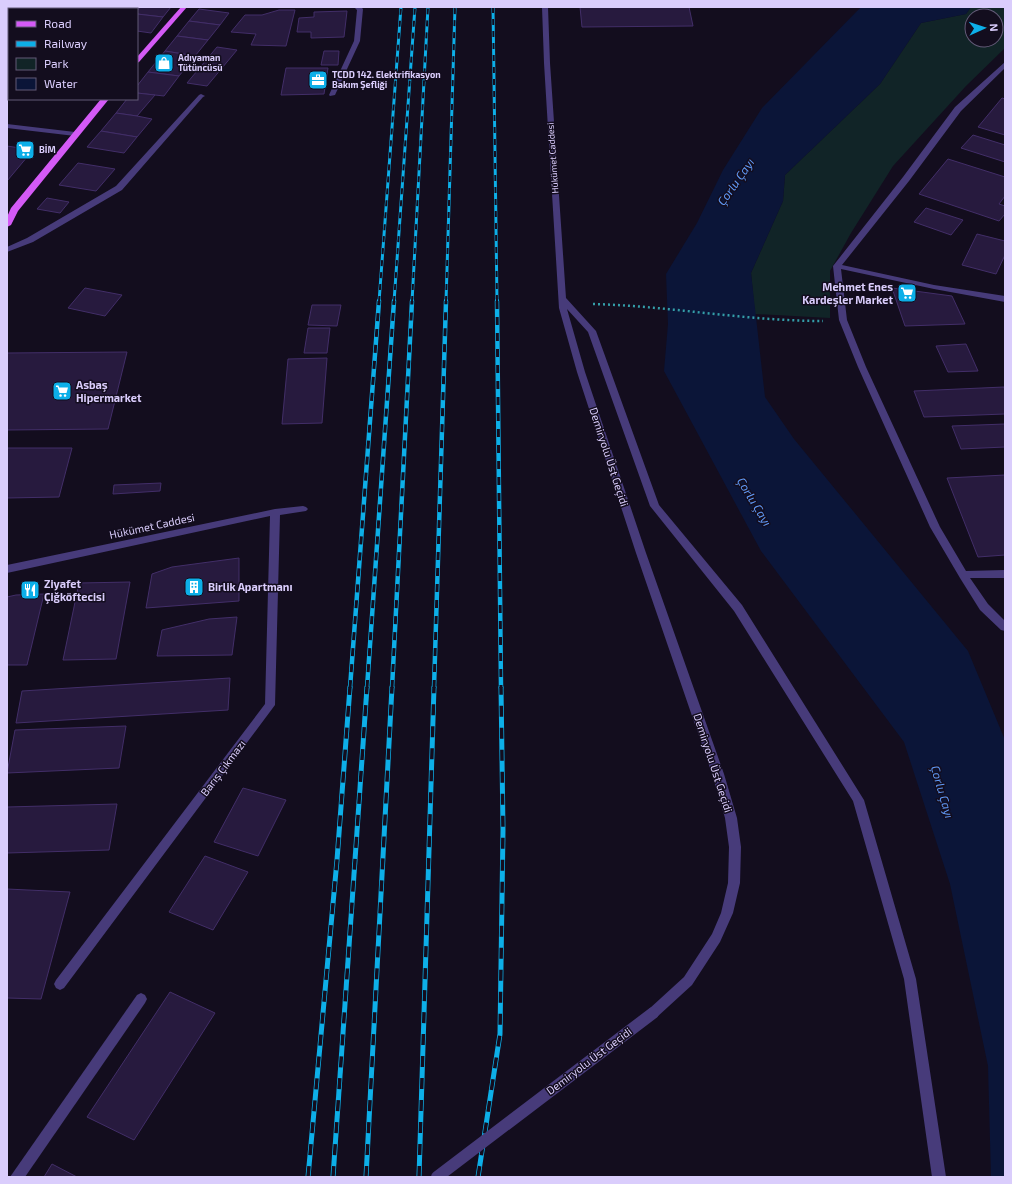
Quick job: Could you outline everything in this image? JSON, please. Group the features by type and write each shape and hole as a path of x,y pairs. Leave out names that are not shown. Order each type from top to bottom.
{"main road":[{"path":"138,60 184,7"},
{"path":"7,225 11,210 103,100"}],"street":[{"path":"332,95 357,41 360,9 357,7"},
{"name":"Hükümet Caddesi","path":"545,7 547,63 563,303"},
{"path":"1005,64 958,109 906,179 837,266 843,320 932,520 963,575 984,607 1005,627"},
{"path":"7,250 30,240 119,188 200,96"},
{"path":"7,126 75,134"},
{"path":"837,266 934,287 1005,298"},
{"path":"563,303 592,331 654,506 738,608 858,800 910,979 939,1177"},
{"name":"Demiryolu Üst Geçidi","path":"436,1177 653,1012 688,981 716,938 727,913 734,883 735,847 731,818 718,774 583,380 563,303"},
{"name":"Hükümet Caddesi","path":"7,569 275,512 303,509"},
{"name":"Barış Çıkmazı","path":"60,984 270,705 275,512"},
{"path":"963,575 1005,574"},
{"path":"17,1177 141,1000"}],"path":[{"path":"588,303 625,304 784,321 843,320"}],"green space":[{"path":"1005,7 1005,48 966,86 893,166 851,233 830,271 830,318 755,314 751,273 783,201 785,175 880,84 921,23 964,14 964,48 1004,48 1004,8 970,8"}],"water":[{"name":"Çorlu Çayı","path":"861,7 971,7 964,8 964,14 921,23 880,84 785,175 783,201 751,273 765,397 794,439 968,651 1005,740 1005,1177 991,1177 988,1066 950,884 904,742 761,551 664,371 668,324 666,274 697,223 723,170 762,108"}],"building":[{"path":"140,7 138,10 138,8 118,8"},
{"path":"140,7 171,7 163,17 138,14 138,10"},
{"path":"580,7 689,7 693,26 582,27"},
{"path":"199,9 229,13 220,25 189,21"},
{"path":"279,10 295,10 286,46 251,45 256,34 231,32 245,15 262,15"},
{"path":"347,11 344,37 311,38 311,32 297,32 299,18 314,17 314,12"},
{"path":"138,14 163,17 151,33 138,31"},
{"path":"189,21 220,25 208,40 177,36"},
{"path":"177,36 208,40 195,56 165,51"},
{"path":"217,47 237,50 207,86 187,83"},
{"path":"165,51 195,56 179,76 148,72"},
{"path":"324,51 339,51 338,65 321,65"},
{"path":"286,68 328,68 324,94 281,95"},
{"path":"148,72 179,76 164,96 138,93 138,85"},
{"path":"138,93 155,95 137,116 116,113 126,100 138,100"},
{"path":"1002,98 1005,99 1005,135 978,127"},
{"path":"116,113 152,119 137,137 101,131"},
{"path":"101,131 137,137 124,153 87,147"},
{"path":"973,135 1005,145 1005,162 961,148"},
{"path":"7,146 33,150 7,181"},
{"path":"948,159 1005,177 1005,196 999,204 1005,206 1005,214 999,221 919,194"},
{"path":"78,163 115,169 96,191 59,185"},
{"path":"47,198 69,202 60,213 37,209"},
{"path":"926,208 963,220 951,235 914,222"},
{"path":"977,234 1005,241 1005,255 996,274 962,265"},
{"path":"85,288 122,295 105,316 68,308"},
{"path":"892,288 952,296 965,324 905,326"},
{"path":"312,305 341,305 337,326 308,325"},
{"path":"308,328 330,328 327,353 304,353"},
{"path":"966,344 978,371 948,372 936,346"},
{"name":"Asbaş Hipermarket","path":"127,352 108,429 7,430 7,353"},
{"path":"327,358 322,423 282,424 288,359"},
{"path":"1004,387 1005,414 924,417 914,391"},
{"path":"1005,424 1005,447 961,449 952,426"},
{"path":"7,448 72,448 59,497 7,498"},
{"path":"1005,475 1005,555 978,557 947,478"},
{"path":"161,483 160,491 113,494 114,485"},
{"name":"Birlik Apartmanı","path":"239,558 239,601 146,608 152,574 172,567"},
{"path":"130,582 116,659 63,660 79,583"},
{"path":"44,594 27,665 7,665 7,597 16,595"},
{"path":"237,617 232,655 157,656 162,630 209,619"},
{"path":"230,678 228,710 16,723 22,691"},
{"path":"126,726 119,768 7,773 15,730"},
{"path":"243,788 286,800 258,856 214,842"},
{"path":"117,804 109,850 7,853 7,807"},
{"path":"205,856 248,872 213,930 169,912"},
{"path":"7,889 70,892 41,999 7,998"},
{"path":"170,992 215,1013 134,1140 87,1117"},
{"path":"52,1164 77,1177 44,1177"}],"railway":[{"path":"379,302 401,7"},
{"path":"394,302 415,7"},
{"path":"412,302 428,7"},
{"path":"446,302 455,7"},
{"path":"493,7 497,302"},
{"path":"350,688 379,301"},
{"path":"367,688 394,301"},
{"path":"392,688 412,301"},
{"path":"434,688 446,301"},
{"path":"497,301 501,688"},
{"path":"308,1177 337,860 350,687"},
{"path":"333,1177 367,687"},
{"path":"366,1177 392,687"},
{"path":"419,1177 434,687"},
{"path":"478,1177 500,1034 503,830 501,687"}],"place":[{"name":"Adıyaman Tütüncüsü","path":"164,63"},
{"name":"TCDD 142. Elektrifikasyon Bakım Şefliği","path":"318,80"},
{"name":"BİM","path":"25,150"},
{"name":"Mehmet Enes Kardeşler Market","path":"907,293"},
{"name":"Asbaş Hipermarket","path":"62,391"},
{"name":"Birlik Apartmanı","path":"194,587"},
{"name":"Ziyafet Çiğköftecisi","path":"30,590"}]}
